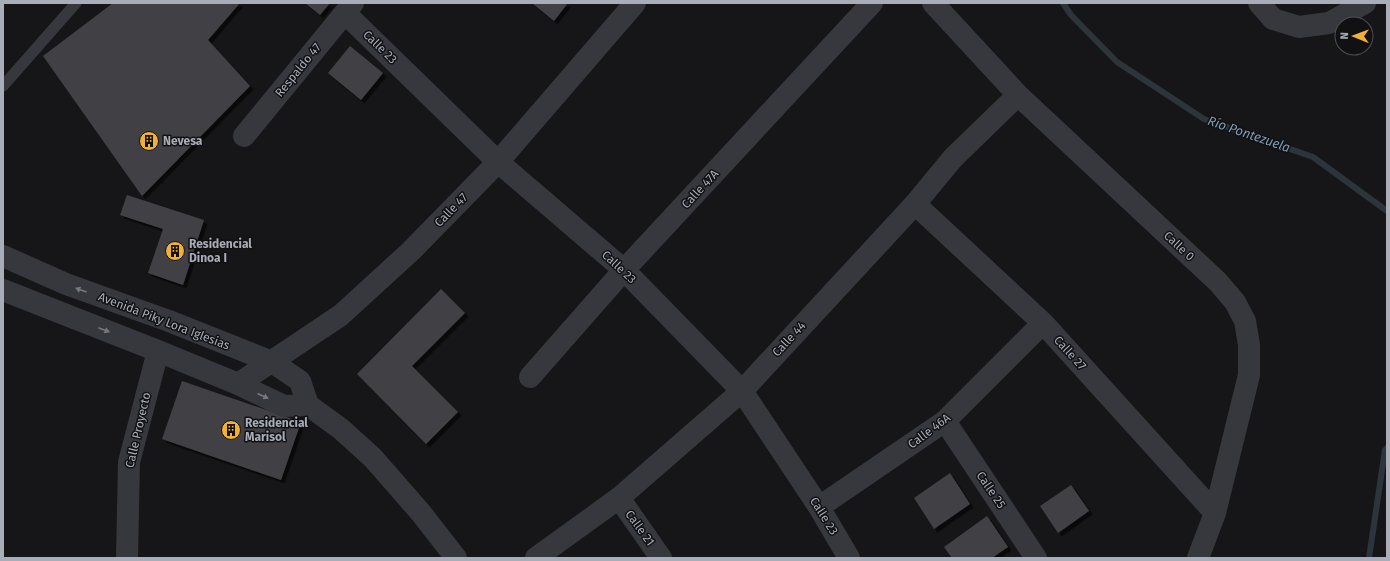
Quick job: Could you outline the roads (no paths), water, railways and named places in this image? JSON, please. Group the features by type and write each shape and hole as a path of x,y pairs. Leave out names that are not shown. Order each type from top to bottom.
{"street":[{"name":"Calle 47","path":"238,384 341,315 411,251 498,162 635,3"},
{"name":"Calle 47A","path":"530,377 624,270 872,3"},
{"name":"Calle 0","path":"933,3 1018,95 1218,282 1235,302 1245,321 1249,345 1249,376 1215,513 1198,558"},
{"path":"1259,3 1273,19 1299,27 1329,23 1365,3"},
{"name":"Calle 23","path":"349,8 498,162 624,270 742,391 819,507 849,558"},
{"name":"Respaldo 47","path":"244,136 349,8"},
{"name":"Calle 44","path":"536,558 619,498 742,391 915,204 953,158 1018,95"},
{"name":"Calle 27","path":"915,204 1043,323 1215,513"},
{"name":"Avenida Piky Lora Iglesias","path":"3,256 66,284 169,321 272,362 300,381 308,405"},
{"path":"3,290 238,384 284,406 308,405 341,429 373,458 421,513 456,558"},
{"name":"Calle 46A","path":"819,507 945,421 1043,323"},
{"name":"Calle Proyecto","path":"127,558 129,462 158,351"},
{"name":"Calle 25","path":"945,421 1036,558"},
{"name":"Calle 21","path":"619,498 661,558"}],"lane":[{"path":"3,86 76,3"}],"waterway":[{"name":"Río Pontezuela","path":"1063,3 1071,15 1117,62 1204,119 1313,157 1387,211"},
{"name":"Río Pontezuela","path":"1369,558 1385,450 1387,448"}],"place":[{"name":"Nevesa","path":"149,141"},
{"name":"Residencial Dinoa I","path":"175,251"},
{"name":"Residencial Marisol","path":"231,430"}]}
